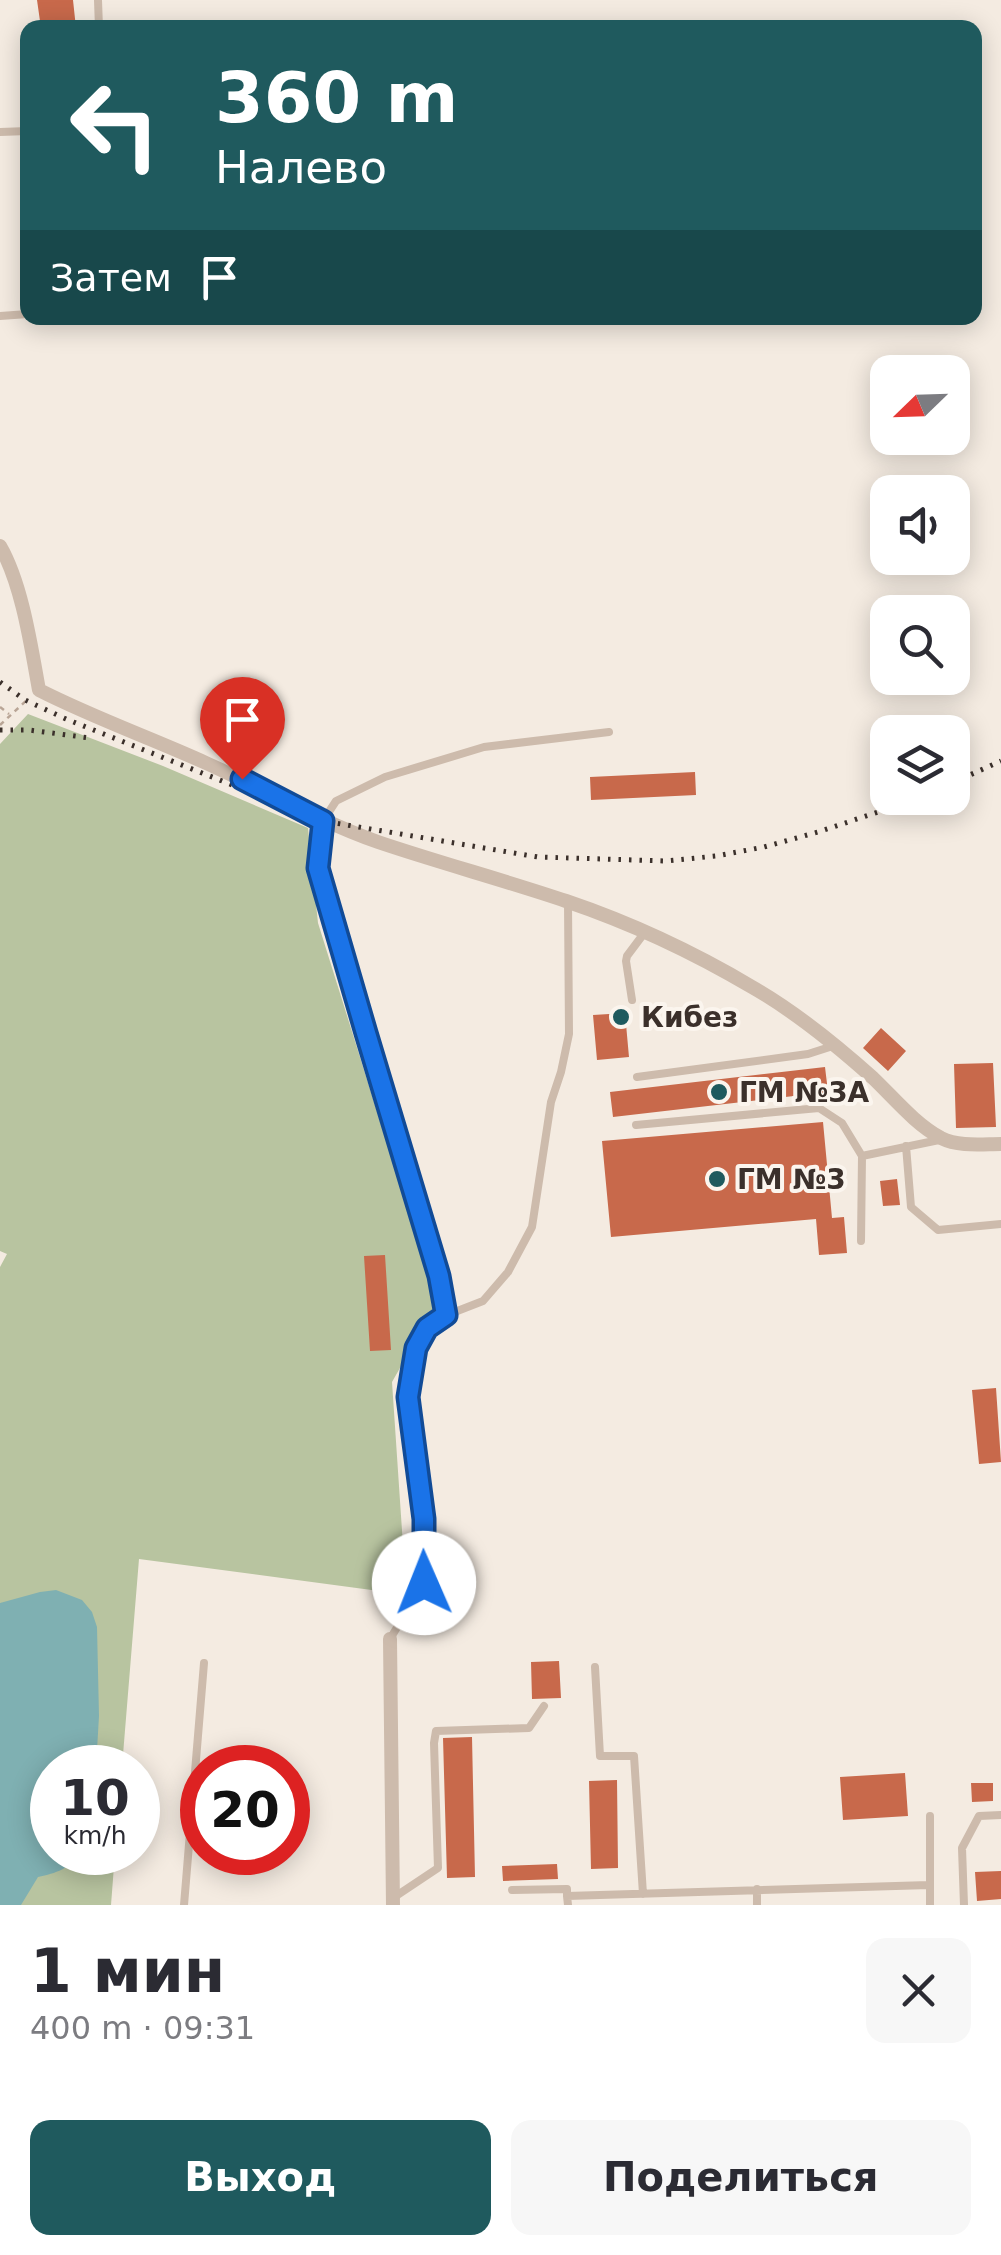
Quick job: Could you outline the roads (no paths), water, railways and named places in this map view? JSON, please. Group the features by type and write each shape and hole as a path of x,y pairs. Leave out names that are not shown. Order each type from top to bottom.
{"street":[{"path":"0,546 8,560 40,690 81,712 268,791 323,821 568,902 670,942 754,988 836,1045 924,1126 944,1139 961,1144 1001,1144"},
{"path":"390,1639 393,1902"}],"lane":[{"path":"446,1315 439,1276 318,868 323,821 336,801 386,777 484,747 609,732"},
{"path":"390,1639 424,1583 424,1519 408,1397 416,1348 427,1328 446,1315 483,1301 508,1272 532,1228 552,1102 569,1034 568,902"},
{"path":"632,1000 627,956 644,932"},
{"path":"637,1077 808,1054 836,1045"},
{"path":"636,1125 819,1108 842,1123 862,1156 862,1242"},
{"path":"862,1156 944,1139"},
{"path":"906,1146 912,1207 938,1230 1001,1224"},
{"path":"184,1905 204,1663"},
{"path":"595,1668 600,1756 634,1756 643,1894"},
{"path":"393,1902 438,1868 436,1731 529,1728 544,1706"},
{"path":"964,1905 962,1848 979,1816 1001,1815"},
{"path":"930,1816 930,1905"},
{"path":"512,1890 567,1888 567,1900 756,1889 929,1885"},
{"path":"756,1889 757,1905"}],"water":[{"path":"56,1590 82,1600 92,1612 97,1627 97,1745 30,1745 30,1875 47,1875 38,1877 21,1905 0,1905 0,1603"}],"railway":[{"path":"0,682 25,700 66,719 323,821 538,857 666,861 716,856 764,847 870,815"},
{"path":"0,730 90,738"},
{"path":"970,775 1001,761"}],"place":[{"name":"Кибез","path":"621,1017"},
{"name":"ГМ №3А","path":"719,1092"},
{"name":"ГМ №3","path":"717,1179"}]}
